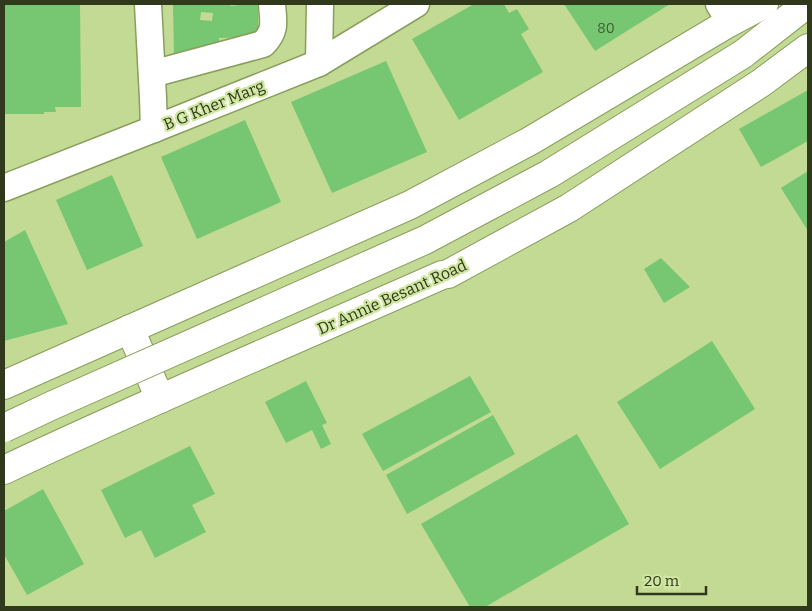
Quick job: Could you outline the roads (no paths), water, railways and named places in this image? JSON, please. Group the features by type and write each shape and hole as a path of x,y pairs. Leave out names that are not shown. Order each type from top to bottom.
{"main road":[{"path":"4,385 410,204 530,141 724,13 764,4"},
{"path":"4,428 426,240 549,174 743,54 807,4"},
{"name":"Dr Annie Besant Road","path":"4,470 160,399 448,274 569,208 761,83 808,48"},
{"path":"130,329 160,399"},
{"path":"4,370 37,370"}],"street":[{"path":"148,4 154,129"},
{"path":"271,82 274,30 272,4"},
{"path":"320,4 320,63"},
{"name":"B G Kher Marg","path":"4,188 320,63 416,4"},
{"path":"152,74 264,44 274,30"}]}
